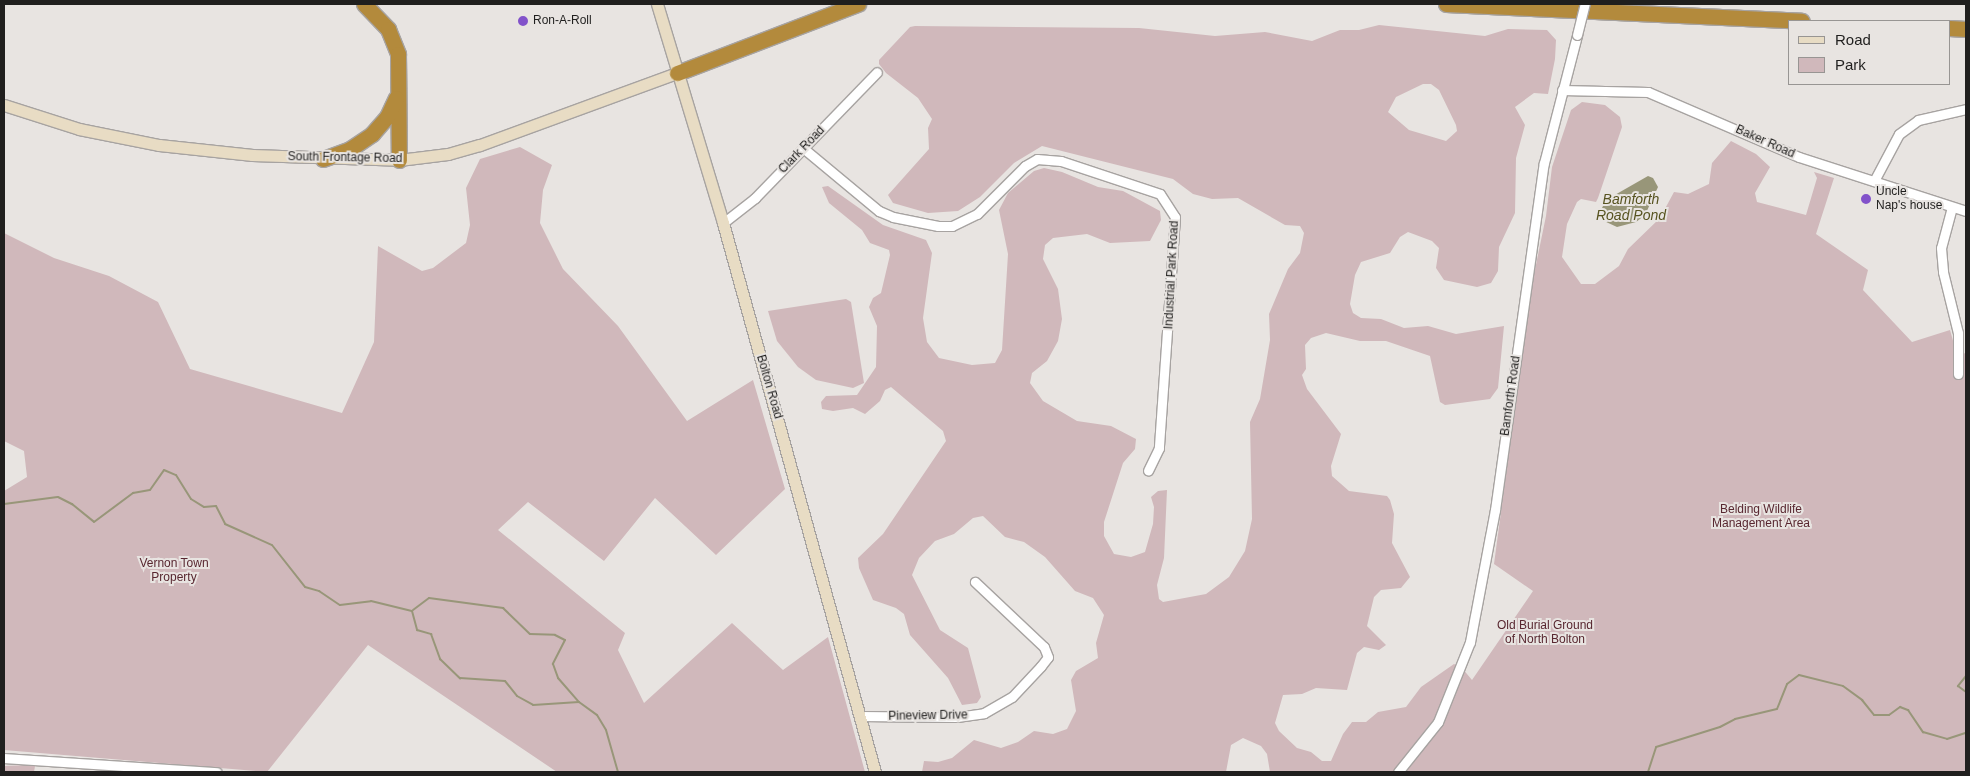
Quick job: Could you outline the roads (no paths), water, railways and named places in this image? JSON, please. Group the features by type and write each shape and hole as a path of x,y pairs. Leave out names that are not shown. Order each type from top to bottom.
{"highway":[{"path":"364,4 383,23 394,41 399,62 399,160"},
{"path":"677,73 858,4"},
{"path":"1446,4 1788,20"},
{"path":"1950,28 1966,29"},
{"path":"323,159 350,149 372,134 387,117 398,94"}],"main road":[{"name":"Bolton Road","path":"657,4 723,223 875,772"},
{"name":"South Frontage Road","path":"4,105 65,125 147,144 220,152 323,159 399,160 448,154 480,145 677,73"}],"street":[{"name":"Bamforth Road","path":"1398,772 1438,722 1470,642 1495,510 1544,164 1585,4"},
{"name":"Clark Road","path":"723,223 743,210 877,72"},
{"name":"Baker Road","path":"1562,90 1648,92 1799,157 1966,211"},
{"path":"1874,181 1899,134 1918,120 1966,109"},
{"name":"Industrial Park Road","path":"804,148 879,211 893,217 938,226 952,226 972,218 1025,166 1037,159 1061,160 1160,194 1175,217 1159,448 1148,470"},
{"path":"1952,207 1942,248 1943,272 1958,333 1958,374"},
{"name":"Pineview Drive","path":"860,716 957,717 984,714 1012,697 1041,666 1048,657 1044,647 975,582"},
{"path":"4,758 217,772"}],"water":[{"name":"Bamforth Road Pond","path":"1648,176 1653,178 1658,187 1645,215 1636,222 1617,227 1604,221 1601,210 1606,200"}],"waterway":[{"path":"4,504 58,497 72,504 94,522 133,493 150,490 164,470 176,475 191,499 204,507 216,506 225,524 272,545 305,587 319,591 340,605 371,601 412,611 417,630 431,634 440,659 460,678 505,681 517,696 533,705 579,702 597,715 606,730 618,772"},
{"path":"413,610 429,598 503,608 530,634 555,635 565,640 553,664 558,678 579,702"},
{"path":"1648,772 1656,747 1720,727 1735,719 1777,709 1787,684 1799,675 1843,686 1862,700 1874,715 1889,715 1900,707 1908,710 1923,732 1947,739 1966,733"},
{"path":"1966,676 1958,686 1966,692"}],"place":[{"name":"Ron-A-Roll","path":"523,21"},
{"name":"Uncle Nap's house","path":"1866,199"}],"park label":[{"name":"Belding Wildlife Management Area","path":"1761,517"},
{"name":"Vernon Town Property","path":"174,571"},
{"name":"Old Burial Ground of North Bolton","path":"1545,633"}]}
